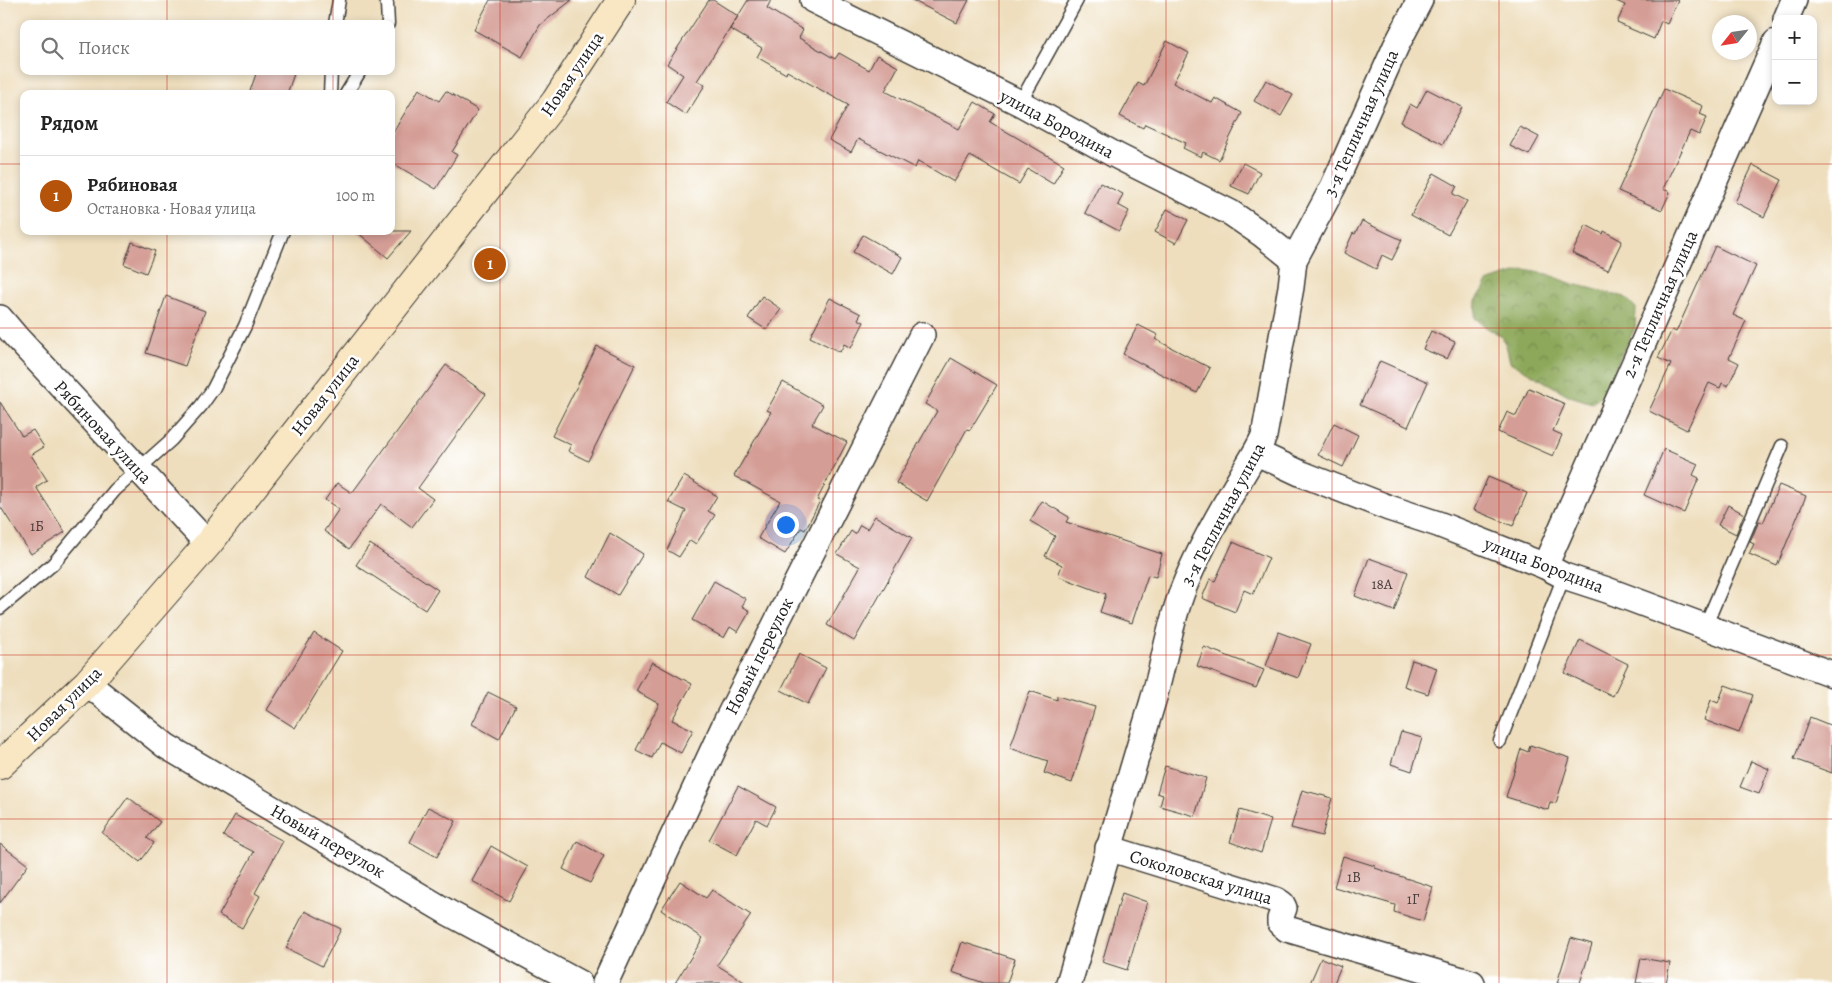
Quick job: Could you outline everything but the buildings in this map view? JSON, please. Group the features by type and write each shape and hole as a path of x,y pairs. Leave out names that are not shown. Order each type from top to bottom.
{"main road":[{"name":"Новая улица","path":"0,765 87,683 208,544 555,102 621,0"}],"street":[{"name":"улица Бородина","path":"813,0 1020,103 1117,156 1231,213 1263,235 1294,260"},
{"name":"3-я Тепличная улица","path":"1069,983 1153,702 1171,629 1184,588 1208,535 1239,479 1257,453 1264,436 1291,287 1294,260 1333,187 1396,46 1420,0"},
{"path":"1788,15 1794,0"},
{"name":"2-я Тепличная улица","path":"1554,571 1772,52"},
{"name":"Рябиновая улица","path":"0,318 208,544"},
{"name":"Новый переулок","path":"605,983 726,722 922,335"},
{"name":"улица Бородина","path":"1257,453 1343,491 1438,524 1554,571 1832,674"},
{"name":"Новый переулок","path":"87,683 166,746 450,913 579,983"},
{"name":"Соколовская улица","path":"1108,848 1276,900 1284,908 1280,923 1287,929 1472,983"}],"lane":[{"path":"336,20 339,0"},
{"path":"385,0 388,20"},
{"path":"1020,103 1077,0"},
{"path":"330,90 331,75"},
{"path":"348,90 358,75"},
{"path":"0,608 53,564 115,490 139,471 186,425 213,389 245,326 281,235"},
{"path":"1705,626 1782,446"},
{"path":"1500,741 1554,571"}],"green space":[{"path":"1525,270 1548,274 1570,283 1625,297 1636,308 1635,328 1620,357 1606,392 1592,403 1570,396 1510,362 1506,345 1500,335 1487,328 1475,318 1476,301 1489,281"}],"place":[{"name":"Рябиновая","path":"490,264"}]}
